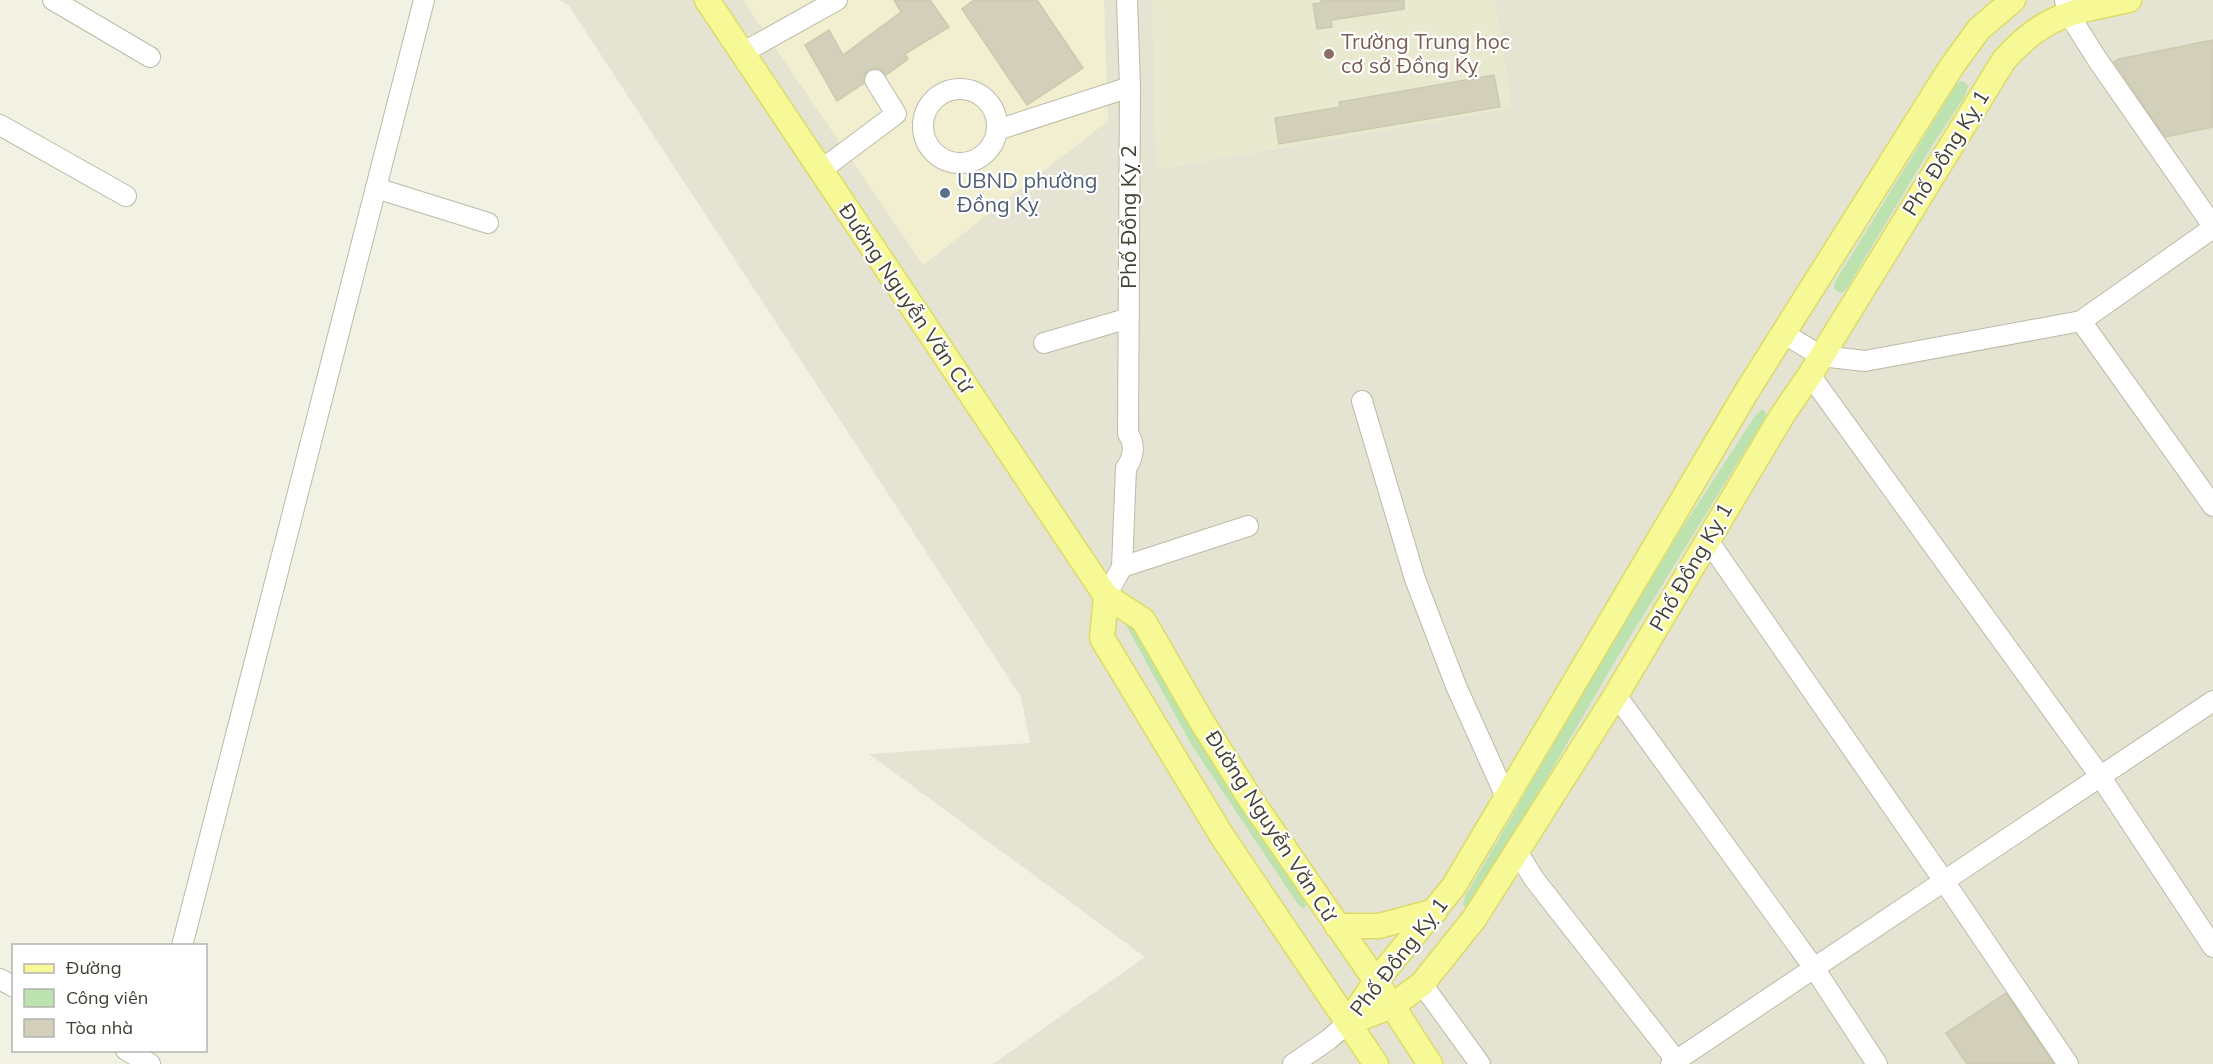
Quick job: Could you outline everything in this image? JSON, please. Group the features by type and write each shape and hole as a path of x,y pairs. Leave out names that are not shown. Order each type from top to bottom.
{"main road":[{"name":"Đường Nguyễn Văn Cừ","path":"707,0 1106,596 1143,620 1214,741 1430,1064"},
{"name":"Phố Đồng Kỵ 1","path":"1348,1023 1376,981 1454,886 1782,333 1952,66 1979,30 2013,0"},
{"name":"Phố Đồng Kỵ 1","path":"1348,1023 1392,1006 1422,984 1474,919 1518,853 1616,695 1783,414 2004,60 2028,36 2067,6 2128,0"},
{"name":"Đường Nguyễn Văn Cừ","path":"1106,596 1102,638 1222,836 1376,1064"},
{"path":"1337,926 1379,926 1435,911"}],"street":[{"path":"52,0 150,57"},
{"path":"182,944 424,0"},
{"path":"742,53 837,0"},
{"name":"Phố Đồng Kỵ 2","path":"1106,596 1122,567 1126,468 1120,450 1128,434 1130,87 1127,0"},
{"path":"1815,365 1865,361 2081,321 2213,227 2097,59 2067,6"},
{"path":"875,80 896,114 922,127"},
{"path":"997,130 1130,87"},
{"path":"961,88 973,91 988,102 996,118 997,130 994,142 987,152 977,159 959,163 941,158 932,150 925,140 922,127 929,104 938,95 961,88"},
{"path":"821,170 896,114"},
{"path":"0,125 126,196"},
{"path":"376,188 488,224"},
{"path":"1044,343 1129,318"},
{"path":"2081,321 2213,506"},
{"path":"1782,333 1815,365 2100,776 2206,921 2213,947"},
{"path":"1362,401 1414,579 1456,686 1506,797"},
{"path":"1122,567 1248,526"},
{"path":"1707,539 2068,1064"},
{"path":"1616,695 1814,968 1877,1064"},
{"path":"1518,853 1534,879 1676,1063 2213,701"},
{"path":"1422,984 1480,1064"},
{"path":"1293,1064 1348,1023"},
{"path":"130,1052 151,1064"}],"shaded area":[{"path":"559,0 2213,0 2213,1064 993,1064 1145,957 869,754 1030,743 1021,697 569,6"},
{"name":"UBND phường Đồng Kỵ","path":"743,0 1104,0 1108,121 923,265"},
{"name":"Trường Trung học cơ sở Đồng Kỵ","path":"1152,0 1495,0 1512,108 1156,170"}],"green space":[{"path":"1961,81 1968,87 1965,96 1933,144 1847,288 1842,293 1836,291 1835,282 1956,85"},
{"path":"1762,409 1766,413 1765,418 1614,663 1477,898 1469,908 1465,907 1463,904 1465,897 1611,645 1681,530 1755,416"},
{"path":"1131,621 1206,754 1305,902 1304,909 1297,903 1191,744 1127,627 1126,623"}],"building":[{"path":"894,0 930,0 949,27 905,54 908,59 886,75 880,69 868,70 864,75 864,83 837,101 805,45 829,30 843,55 901,12"},
{"path":"974,0 1037,0 1083,68 1027,105 962,9"},
{"path":"1321,0 1404,0 1404,9 1331,20 1332,27 1317,29 1313,4 1321,3"},
{"path":"2213,40 2213,127 2165,137 2114,62 2119,59"},
{"path":"1494,75 1500,107 1279,144 1275,118 1340,107 1339,102"},
{"path":"2006,993 2054,1064 1967,1064 1946,1033"}],"place":[{"name":"Trường Trung học cơ sở Đồng Kỵ","path":"1329,54"},
{"name":"UBND phường Đồng Kỵ","path":"945,193"}]}
